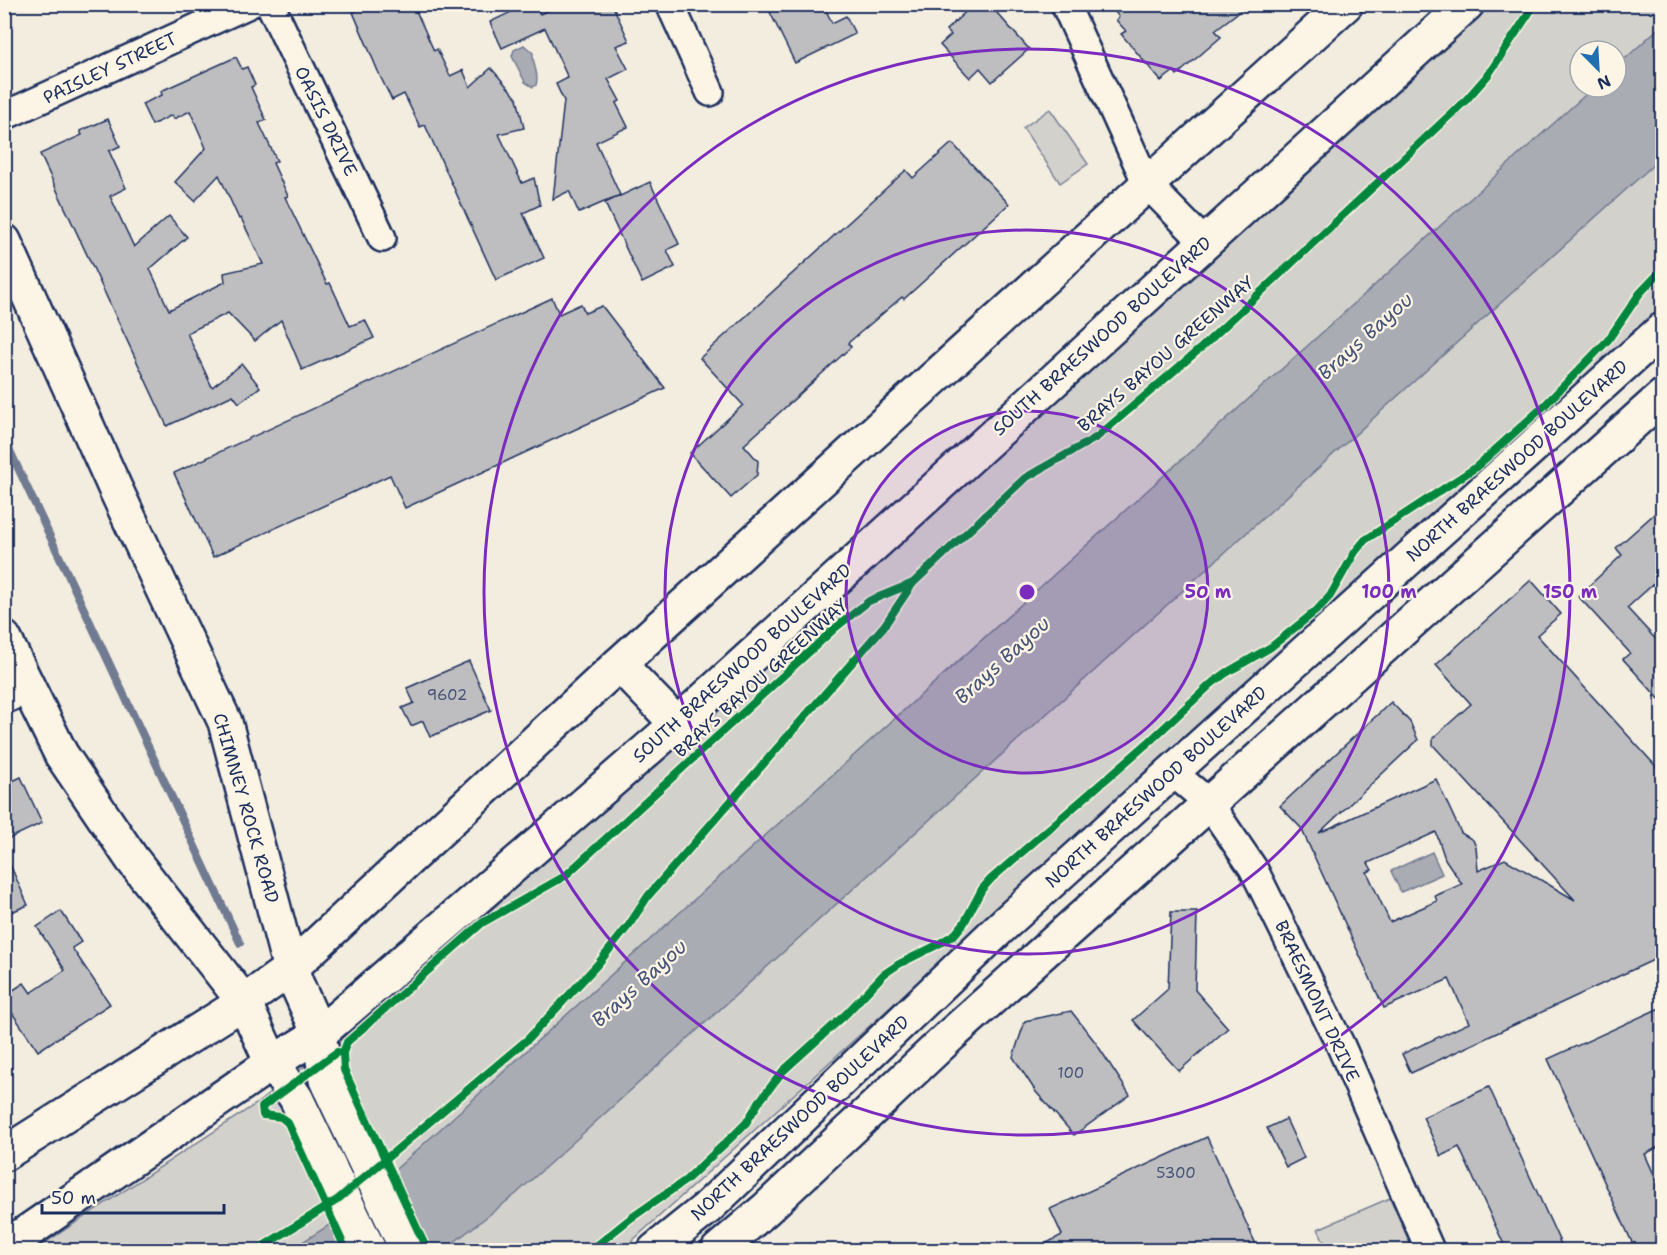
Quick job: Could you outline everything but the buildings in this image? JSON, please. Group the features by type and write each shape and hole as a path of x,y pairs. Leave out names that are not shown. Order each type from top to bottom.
{"main road":[{"path":"4,1154 244,1002 290,969 619,664 1346,4"},
{"name":"SOUTH BRAESWOOD BOULEVARD","path":"4,1248 272,1063 318,1034 677,724 1467,4"},
{"name":"CHIMNEY ROCK ROAD","path":"4,242 130,520 225,722 290,969 318,1034 326,1080 407,1251"},
{"name":"NORTH BRAESWOOD BOULEVARD","path":"655,1251 707,1208 999,929 1662,330"},
{"path":"718,1251 766,1209 952,1034 1208,802 1662,397"},
{"path":"1580,403 1614,442"},
{"path":"1379,586 1412,622"},
{"path":"4,638 16,695 61,754 132,859 244,1002 272,1063 296,1098 369,1251"},
{"path":"619,664 677,724"}],"street":[{"name":"PAISLEY STREET","path":"4,116 249,4"},
{"name":"OASIS DRIVE","path":"270,4 382,238"},
{"path":"670,4 710,92"},
{"path":"1065,4 1147,184 1204,243"},
{"name":"BRAESMONT DRIVE","path":"1172,772 1208,802 1253,868 1340,1044 1430,1251"}],"shaded area":[{"path":"1491,5 1662,5 1662,309 622,1250 34,1250 256,1104 396,995 850,588"},
{"path":"1050,109 1088,164 1060,183 1023,128"},
{"path":"1390,1198 1413,1250 1328,1250 1318,1229"}],"water":[{"name":"Brays Bayou","path":"1662,25 1662,157 516,1194 444,1250 290,1250 345,1215 1581,99 1628,99 1628,56"},
{"path":"524,45 533,53 537,77 536,85 533,87 525,82 512,56 514,50"},
{"path":"1432,852 1442,874 1401,892 1391,871"}],"waterway":[{"path":"4,438 240,943"}],"cycle path":[{"name":"BRAYS BAYOU GREENWAY","path":"427,1250 344,1070 343,1053 347,1042 482,923 565,876 834,629 869,601 913,583 1025,478 1097,437 1202,347 1466,100 1488,75 1535,4"},
{"path":"591,1250 631,1218 686,1180 746,1123 783,1071 846,1014 884,974 955,934 964,923 982,889 991,879 1150,741 1211,684 1271,647 1317,610 1330,596 1355,552 1365,540 1475,468 1544,406 1608,340 1640,293 1662,270"},
{"path":"257,1250 337,1200 528,1039 597,965 629,925 648,896 884,626 913,583"},
{"path":"343,1053 337,1052 262,1107 263,1115 281,1117 288,1123 346,1250"}]}
